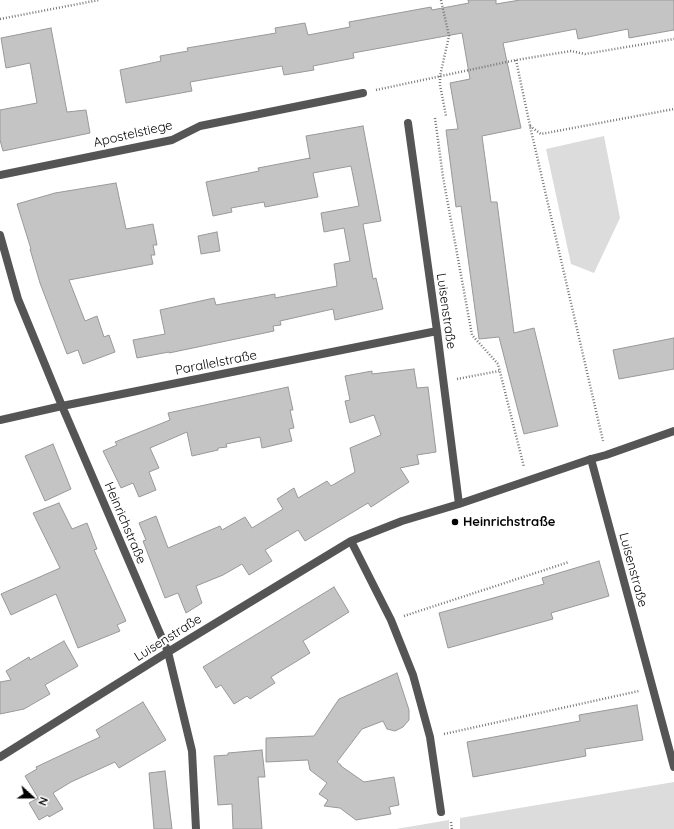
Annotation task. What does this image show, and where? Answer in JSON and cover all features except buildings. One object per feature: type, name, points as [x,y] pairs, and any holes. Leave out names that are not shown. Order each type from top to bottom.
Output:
[{"type":"street","name":"Apostelstiege","points":[[0,175],[172,140],[200,126],[363,93]]},
{"type":"street","name":"Luisenstraße","points":[[408,123],[444,382],[459,504]]},
{"type":"street","name":"Heinrichstraße","points":[[0,235],[18,298],[62,406],[168,652],[192,751],[196,829]]},
{"type":"street","name":"Parallelstraße","points":[[0,420],[62,406],[437,331]]},
{"type":"street","name":"Luisenstraße","points":[[0,757],[168,652],[351,541],[402,521],[459,504],[674,431]]},
{"type":"street","name":"Luisenstraße","points":[[591,459],[674,766]]},
{"type":"street","points":[[351,541],[390,620],[413,675],[430,737],[441,812]]},
{"type":"path","points":[[0,18],[99,0]]},
{"type":"path","points":[[441,0],[449,36],[440,76],[440,85],[446,116]]},
{"type":"path","points":[[363,93],[516,60],[571,51],[585,54],[674,39]]},
{"type":"path","points":[[516,60],[606,455]]},
{"type":"path","points":[[530,126],[541,134],[674,108]]},
{"type":"path","points":[[436,118],[443,177],[472,335],[498,364],[527,481]]},
{"type":"path","points":[[444,382],[499,371]]},
{"type":"path","points":[[390,620],[569,562]]},
{"type":"path","points":[[430,737],[652,688]]},
{"type":"shaded area","points":[[604,136],[620,218],[594,273],[571,264],[546,149]]},
{"type":"shaded area","points":[[674,782],[674,829],[460,829],[460,818]]},
{"type":"shaded area","points":[[449,820],[449,829],[396,829]]},
{"type":"place","name":"Heinrichstraße","points":[[455,522]]}]
